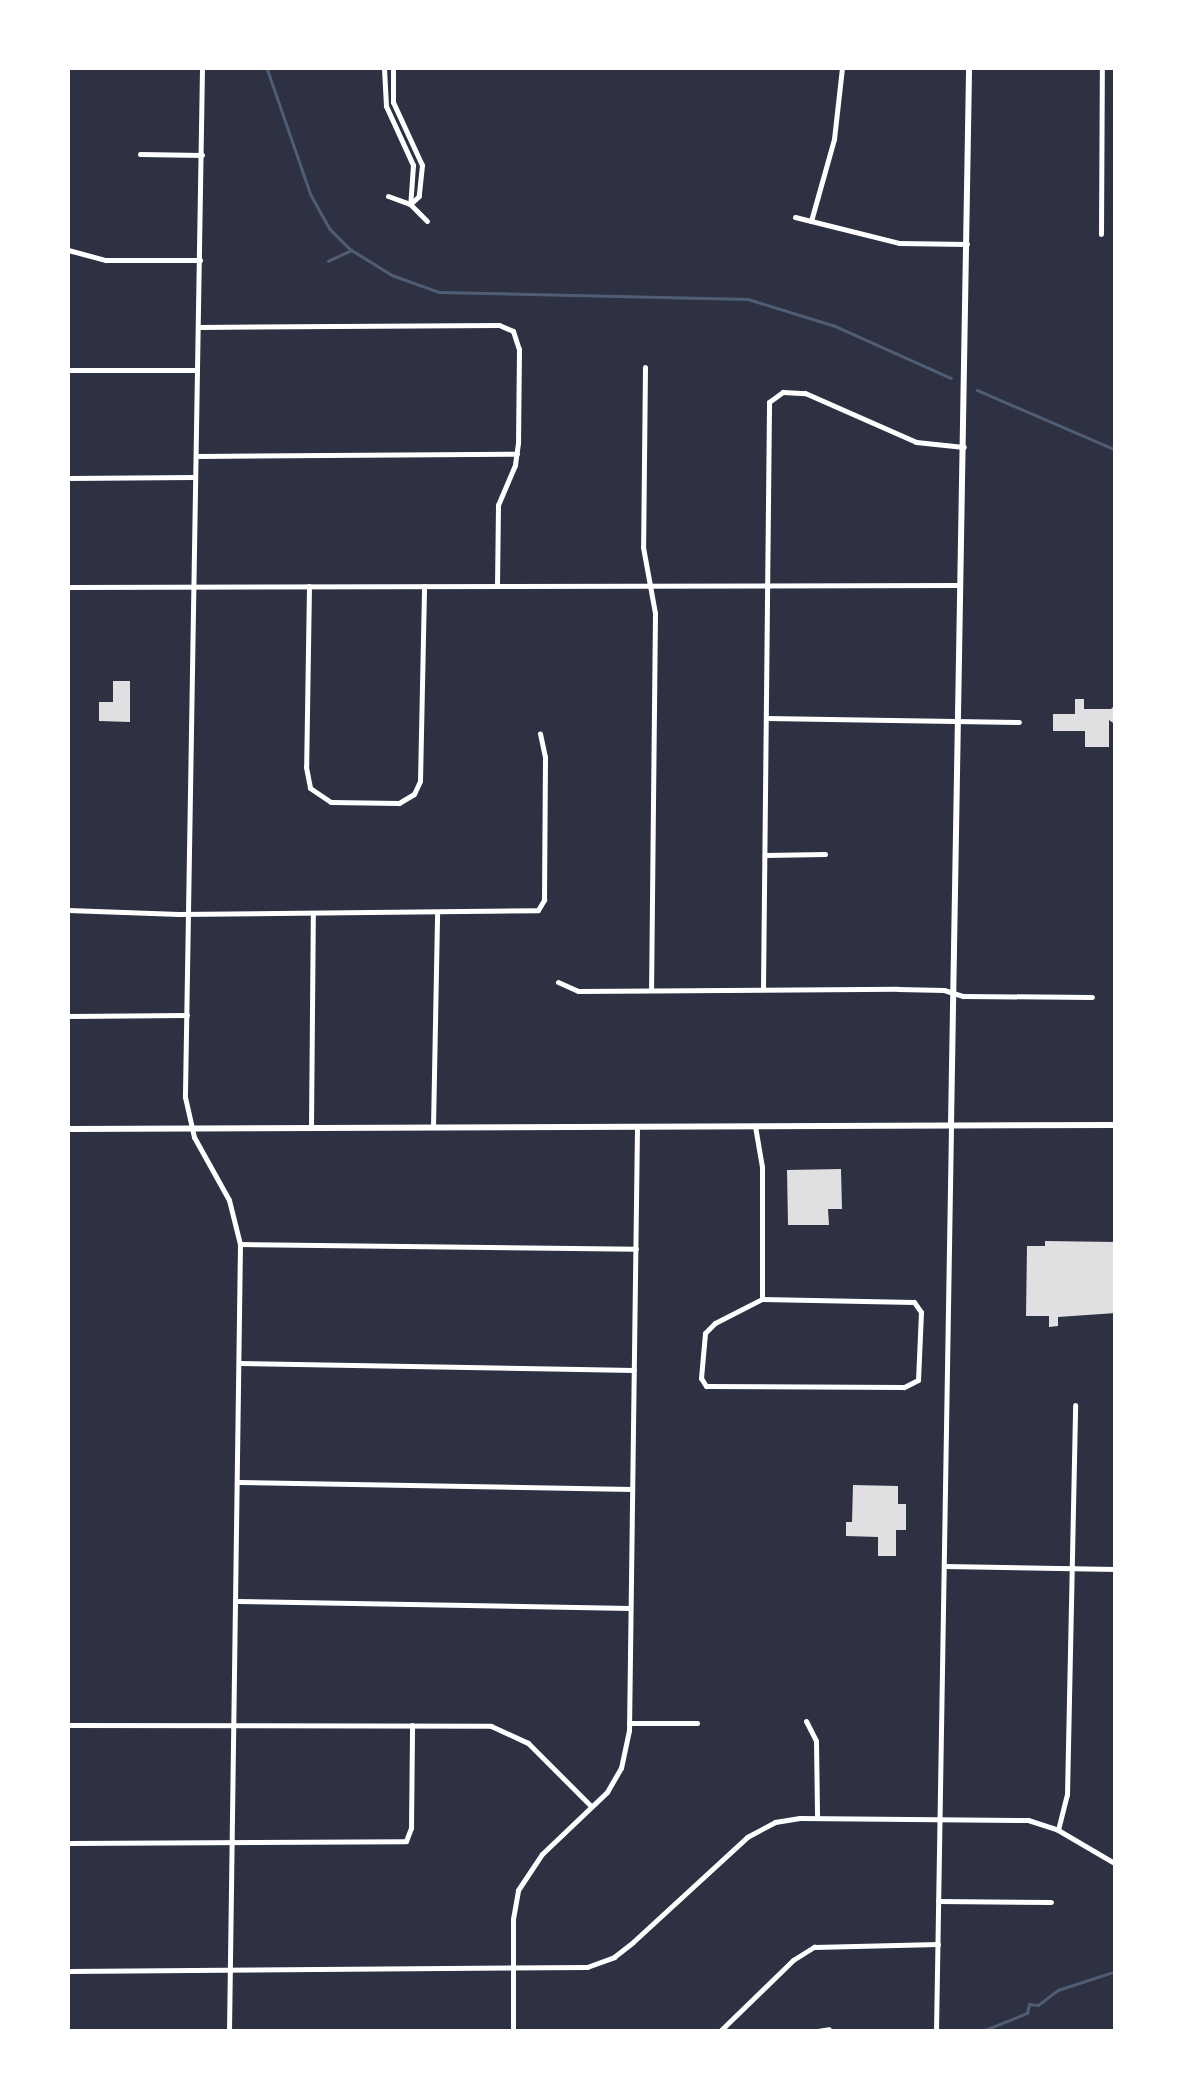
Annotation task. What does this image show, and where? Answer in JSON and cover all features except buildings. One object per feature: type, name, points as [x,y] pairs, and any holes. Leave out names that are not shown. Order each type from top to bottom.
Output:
[{"type":"main road","points":[[951,1126],[961,719],[969,68]]},
{"type":"main road","points":[[68,1129],[1116,1125]]},
{"type":"street","points":[[202,68],[185,1097],[191,1128],[229,1200],[240,1244],[228,2032]]},
{"type":"street","points":[[384,68],[383,92],[408,153],[413,179],[410,204]]},
{"type":"street","points":[[393,68],[393,102],[416,150],[422,178],[419,196],[410,204]]},
{"type":"street","points":[[810,221],[834,139],[842,68]]},
{"type":"street","points":[[1102,68],[1102,234]]},
{"type":"street","points":[[395,125],[403,122]]},
{"type":"street","points":[[408,153],[416,150]]},
{"type":"street","points":[[140,154],[202,155]]},
{"type":"street","points":[[388,196],[410,204],[427,220]]},
{"type":"street","points":[[795,217],[899,243],[967,244]]},
{"type":"street","points":[[68,250],[106,260],[200,260]]},
{"type":"street","points":[[198,328],[499,325],[513,330],[519,349],[517,454],[498,506],[496,586]]},
{"type":"street","points":[[645,367],[643,547],[655,613],[651,990]]},
{"type":"street","points":[[68,370],[198,370]]},
{"type":"street","points":[[764,989],[768,409],[774,396],[791,391],[916,442],[964,446]]},
{"type":"street","points":[[196,456],[517,454]]},
{"type":"street","points":[[68,478],[196,477]]},
{"type":"street","points":[[309,586],[306,767],[313,793],[331,802],[398,803],[414,794],[420,782],[424,586]]},
{"type":"street","points":[[68,587],[962,586]]},
{"type":"street","points":[[766,718],[1019,722]]},
{"type":"street","points":[[68,910],[188,914],[539,908],[544,900],[545,775],[540,734]]},
{"type":"street","points":[[765,855],[824,854]]},
{"type":"street","points":[[433,1127],[437,912]]},
{"type":"street","points":[[311,1127],[314,913]]},
{"type":"street","points":[[558,982],[578,990],[764,989],[1092,998]]},
{"type":"street","points":[[68,1016],[187,1016]]},
{"type":"street","points":[[513,2032],[512,1918],[523,1878],[607,1792],[621,1768],[629,1722],[637,1126]]},
{"type":"street","points":[[755,1126],[762,1167],[762,1299]]},
{"type":"street","points":[[936,2032],[951,1126]]},
{"type":"street","points":[[240,1244],[636,1250]]},
{"type":"street","points":[[762,1299],[914,1302],[921,1312],[918,1380],[904,1387],[706,1386],[701,1378],[705,1333],[715,1322],[762,1299]]},
{"type":"street","points":[[240,1363],[634,1370]]},
{"type":"street","points":[[1058,1830],[1068,1795],[1075,1404]]},
{"type":"street","points":[[238,1482],[632,1489]]},
{"type":"street","points":[[944,1566],[1116,1569]]},
{"type":"street","points":[[236,1601],[630,1608]]},
{"type":"street","points":[[629,1722],[697,1723]]},
{"type":"street","points":[[806,1722],[816,1741],[817,1817]]},
{"type":"street","points":[[68,1725],[470,1724],[510,1733],[544,1757],[592,1806]]},
{"type":"street","points":[[68,1843],[409,1839],[412,1725]]},
{"type":"street","points":[[68,1971],[574,1969],[614,1957],[746,1837],[776,1822],[817,1817],[1016,1818],[1058,1830],[1116,1864]]},
{"type":"street","points":[[938,1901],[1051,1902]]},
{"type":"street","points":[[719,2032],[794,1960],[814,1946],[938,1944]]},
{"type":"street","points":[[812,2032],[830,2028]]},
{"type":"waterway","points":[[267,68],[311,195],[329,228],[350,249],[392,275],[439,292],[748,299],[835,326],[951,378]]},
{"type":"waterway","points":[[328,261],[352,250]]},
{"type":"waterway","points":[[977,390],[1116,450]]},
{"type":"waterway","points":[[980,2032],[1027,2013],[1029,2004],[1038,2005],[1058,1990],[1116,1971]]}]
